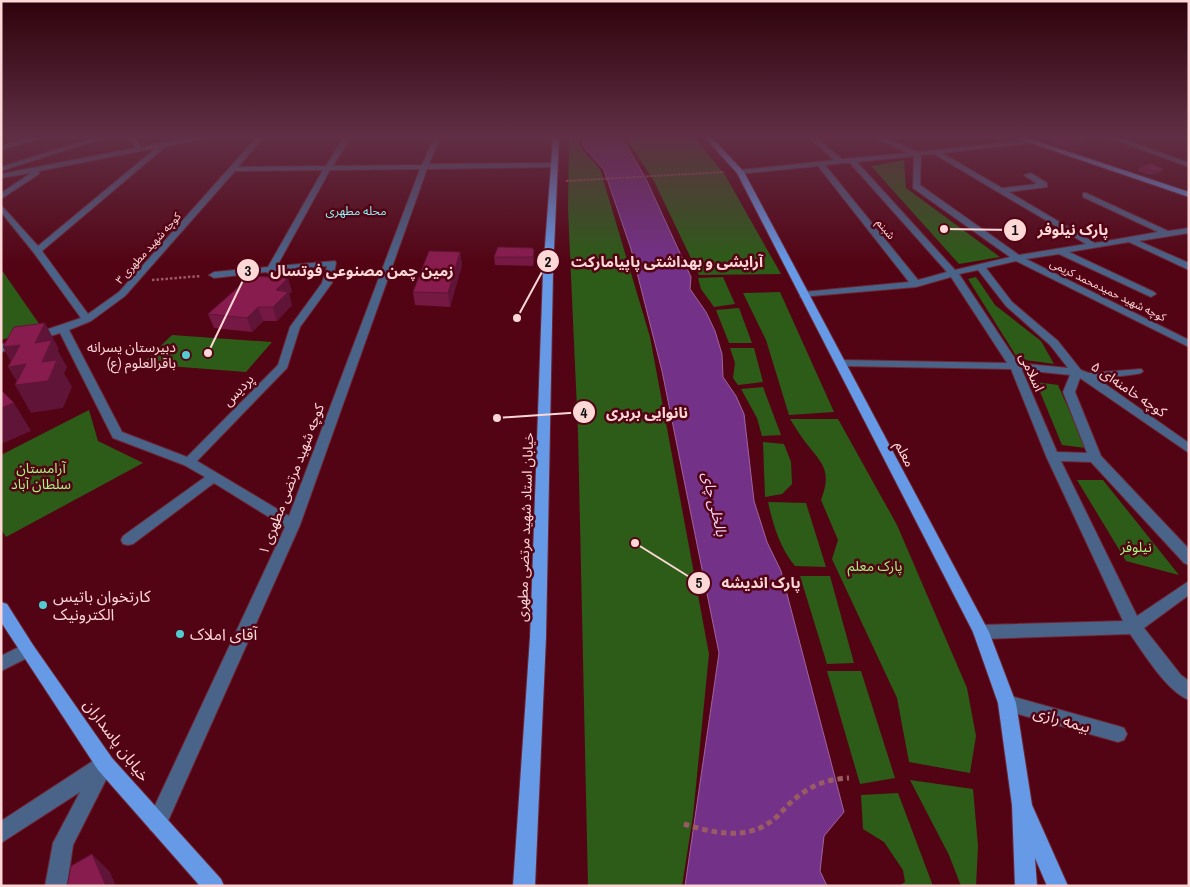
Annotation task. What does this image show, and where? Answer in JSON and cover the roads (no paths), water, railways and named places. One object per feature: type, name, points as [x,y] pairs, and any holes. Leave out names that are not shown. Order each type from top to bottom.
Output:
[{"type":"main road","name":"خیابان استاد شهید مرتضی مطهری","points":[[524,886],[538,637],[553,179]]},
{"type":"main road","name":"معلم","points":[[744,179],[981,632],[1007,703],[1022,806]]},
{"type":"main road","points":[[1142,179],[1189,195]]},
{"type":"main road","name":"خیابان پاسداران","points":[[1,608],[27,650],[105,764],[214,886]]},
{"type":"main road","points":[[1022,806],[1026,886]]},
{"type":"main road","points":[[1022,806],[1058,886]]},
{"type":"street","points":[[1,197],[25,179]]},
{"type":"street","points":[[37,251],[124,179]]},
{"type":"street","name":"کوچه شهید مطهری ۳","points":[[1,349],[63,329],[87,319],[122,294],[225,179]]},
{"type":"street","points":[[270,271],[322,179]]},
{"type":"street","name":"کوچه شهید مرتضی مطهری ۱","points":[[157,823],[293,525],[419,179]]},
{"type":"street","name":"شبنم","points":[[832,179],[916,284]]},
{"type":"street","name":"اسلامی","points":[[863,179],[953,273],[1015,366],[1052,456],[1134,627],[1175,680],[1189,692]]},
{"type":"street","points":[[916,179],[916,186],[1017,258]]},
{"type":"street","points":[[980,179],[1095,246]]},
{"type":"street","points":[[1000,191],[1044,185],[1034,179]]},
{"type":"street","points":[[1086,195],[1168,234]]},
{"type":"street","points":[[1,207],[37,251],[87,319]]},
{"type":"street","name":"کوچه شهید حمیدمحمد کریمی","points":[[803,295],[916,284],[1017,258],[1189,230]]},
{"type":"street","points":[[1131,240],[1189,267]]},
{"type":"street","points":[[1062,252],[1151,294]]},
{"type":"street","name":"کوچه شهید حمیدمحمد کریمی","points":[[1017,258],[1189,344]]},
{"type":"street","name":"پردیس","points":[[190,462],[283,366],[295,327],[327,283],[332,263],[270,271],[214,275]]},
{"type":"street","points":[[981,266],[1009,304],[1054,343],[1082,375]]},
{"type":"street","points":[[63,329],[116,434],[190,462],[293,525]]},
{"type":"street","points":[[841,363],[1015,366],[1082,375],[1137,371]]},
{"type":"street","points":[[1082,375],[1069,392],[1095,458],[1189,559]]},
{"type":"street","name":"کوچه خامنه‌ای ۵","points":[[1082,375],[1189,449]]},
{"type":"street","points":[[1052,456],[1095,458]]},
{"type":"street","points":[[128,540],[214,477]]},
{"type":"street","points":[[981,632],[1134,627],[1189,587]]},
{"type":"street","points":[[1,664],[27,650]]},
{"type":"street","name":"بیمه رازی","points":[[1007,703],[1118,734]]},
{"type":"street","points":[[1,833],[105,764]]},
{"type":"street","points":[[56,886],[63,843],[105,764]]},
{"type":"water","name":"بالخلی چای","points":[[607,179],[646,179],[691,277],[690,289],[706,312],[715,331],[722,354],[723,377],[736,396],[744,414],[754,501],[767,542],[781,571],[844,812],[824,836],[820,871],[827,886],[685,886],[719,653],[662,371],[631,249]]},
{"type":"place","name":"پارک نیلوفر","points":[[944,229]]},
{"type":"place","name":"آرایشی و بهداشتی پاپیامارکت","points":[[517,318]]},
{"type":"place","name":"زمین چمن مصنوعی فوتسال","points":[[208,353]]},
{"type":"place","name":"دبیرستان پسرانه باقرالعلوم (ع)","points":[[186,355]]},
{"type":"place","name":"نانوایی بربری","points":[[497,418]]},
{"type":"place","name":"پارک اندیشه","points":[[635,543]]},
{"type":"place","name":"کارتخوان باتیس الکترونیک","points":[[43,605]]},
{"type":"place","name":"آقای املاک","points":[[180,634]]},
{"type":"district","name":"محله مطهری","points":[[356,211]]},
{"type":"park label","name":"آرامستان سلطان آباد","points":[[41,476]]},
{"type":"park label","name":"نیلوفر","points":[[1136,547]]},
{"type":"park label","name":"پارک معلم","points":[[875,566]]}]
